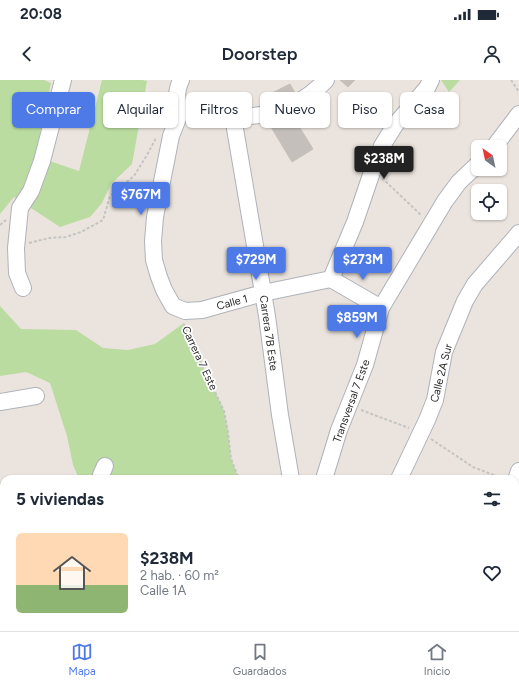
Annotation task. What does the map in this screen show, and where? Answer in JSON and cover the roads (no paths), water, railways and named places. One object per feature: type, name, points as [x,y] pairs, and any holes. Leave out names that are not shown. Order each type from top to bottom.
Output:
[{"type":"street","points":[[23,288],[18,273],[16,248],[20,208],[31,190],[42,161],[63,80]]},
{"type":"street","points":[[181,80],[177,93],[178,103],[186,111]]},
{"type":"street","points":[[252,115],[279,111],[306,97],[326,80]]},
{"type":"street","points":[[381,308],[331,279],[355,222],[372,169],[388,135],[403,115],[427,88],[431,80]]},
{"type":"street","name":"Calle 1","points":[[182,108],[171,136],[155,217],[153,241],[154,260],[159,277],[169,301],[173,306],[185,312],[202,310],[263,293],[331,279]]},
{"type":"street","points":[[499,140],[519,114]]},
{"type":"street","name":"Carrera 7B Este","points":[[235,128],[263,293],[290,475]]},
{"type":"street","name":"Transversal 7 Este","points":[[325,475],[339,430],[365,365],[381,308],[432,221],[452,191],[471,170]]},
{"type":"street","name":"Calle 2A Sur","points":[[401,475],[435,400],[444,352],[465,301],[475,284],[519,233]]},
{"type":"street","points":[[0,402],[36,396]]}]
